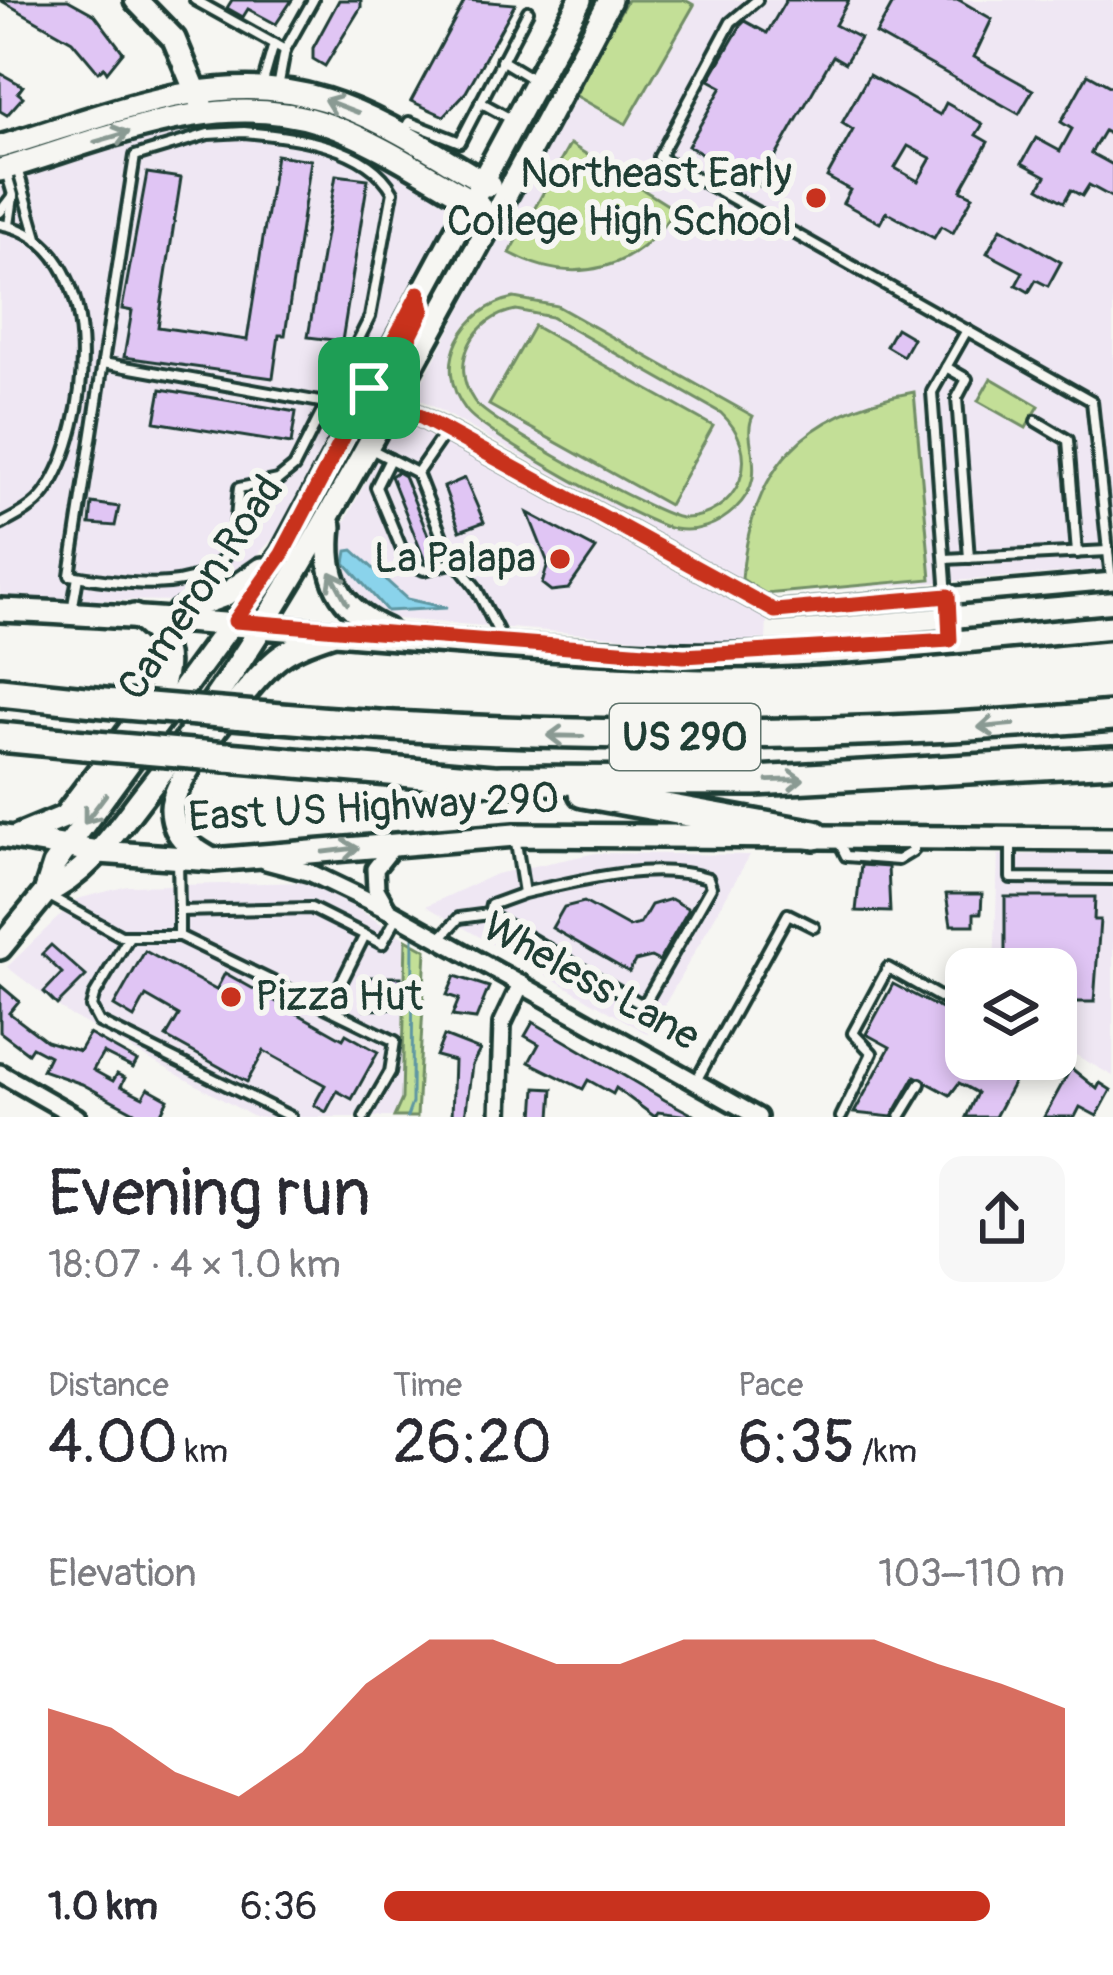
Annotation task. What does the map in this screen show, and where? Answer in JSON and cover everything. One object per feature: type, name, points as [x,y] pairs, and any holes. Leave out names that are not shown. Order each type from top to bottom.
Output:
[{"type":"highway","name":"US 290","points":[[0,687],[114,704],[479,733],[658,737],[876,733],[1113,716]]},
{"type":"highway","name":"US 290","points":[[0,736],[501,780],[776,780],[1113,761]]},
{"type":"highway","points":[[501,780],[826,835]]},
{"type":"main road","points":[[136,0],[174,39],[203,112]]},
{"type":"main road","name":"Cameron Road","points":[[45,893],[68,883],[99,851],[206,714],[266,623],[332,514],[610,0]]},
{"type":"main road","points":[[559,95],[555,74],[584,18],[578,1]]},
{"type":"main road","name":"Cameron Road","points":[[0,948],[45,893],[54,865],[282,554],[366,386],[578,1]]},
{"type":"main road","points":[[4,156],[203,112],[269,89],[348,108],[402,136],[476,191]]},
{"type":"main road","points":[[203,112],[274,111],[327,124],[500,204]]},
{"type":"main road","points":[[392,401],[384,388],[423,310],[419,293]]},
{"type":"main road","points":[[332,514],[328,562],[339,597],[368,621],[397,635]]},
{"type":"main road","points":[[164,616],[223,596],[282,554]]},
{"type":"main road","points":[[0,610],[164,616],[505,644],[742,656],[1113,627]]},
{"type":"main road","points":[[6,836],[64,817],[160,690],[167,666],[163,643],[132,615]]},
{"type":"main road","points":[[213,860],[182,840],[172,816],[175,791],[270,665],[301,644],[343,630]]},
{"type":"main road","name":"East US Highway 290","points":[[6,836],[149,857],[213,860],[514,835],[1113,838]]},
{"type":"main road","points":[[68,883],[149,857]]},
{"type":"street","points":[[392,401],[775,611],[1112,582]]},
{"type":"street","points":[[393,912],[376,889],[375,869],[395,844]]},
{"type":"street","name":"Wheless Lane","points":[[258,859],[311,873],[393,912],[758,1117]]},
{"type":"street","points":[[499,1117],[502,1024],[521,984]]},
{"type":"street","points":[[0,1073],[77,1117]]},
{"type":"lane","points":[[195,0],[285,50]]},
{"type":"lane","points":[[269,89],[313,0]]},
{"type":"lane","points":[[757,0],[731,22],[659,157],[1093,401],[1112,582]]},
{"type":"lane","points":[[402,136],[409,122],[420,123],[460,142],[528,11]]},
{"type":"lane","points":[[269,89],[274,44]]},
{"type":"lane","points":[[501,60],[536,81]]},
{"type":"lane","points":[[480,102],[514,121]]},
{"type":"lane","points":[[203,112],[351,156],[385,178],[393,191],[378,289],[347,363],[295,467],[278,480],[239,488],[230,549],[219,565],[199,577],[167,582],[70,575],[103,363],[135,156],[203,112]]},
{"type":"lane","points":[[4,156],[13,195],[4,225],[38,242]]},
{"type":"lane","points":[[0,525],[44,494],[68,435],[78,387],[79,306],[70,277],[38,242],[4,156]]},
{"type":"lane","points":[[0,212],[13,195]]},
{"type":"lane","points":[[950,640],[932,392],[967,330]]},
{"type":"lane","points":[[103,363],[326,403]]},
{"type":"lane","points":[[347,363],[366,386]]},
{"type":"lane","points":[[946,367],[967,379],[957,398],[970,558]]},
{"type":"lane","points":[[336,384],[366,386]]},
{"type":"lane","points":[[1036,421],[1068,440],[1077,553]]},
{"type":"lane","points":[[418,473],[447,429]]},
{"type":"lane","points":[[368,448],[418,473],[455,562],[476,588],[505,644]]},
{"type":"lane","points":[[391,459],[376,487],[407,562],[424,570],[455,562]]},
{"type":"lane","points":[[945,560],[1108,551]]},
{"type":"lane","points":[[72,613],[78,577]]},
{"type":"lane","points":[[514,835],[524,893]]},
{"type":"lane","points":[[1011,836],[1011,878],[1113,878]]},
{"type":"lane","points":[[178,858],[179,936]]},
{"type":"lane","points":[[440,939],[459,918],[489,914],[639,1003],[646,1001],[712,887],[708,878],[689,872],[601,876],[491,904],[489,914]]},
{"type":"lane","points":[[45,893],[130,936],[179,936],[329,1007],[398,1047],[364,1117]]},
{"type":"lane","points":[[179,910],[311,908],[382,944],[393,912]]},
{"type":"lane","points":[[695,1082],[788,914],[814,927]]},
{"type":"lane","points":[[329,1007],[365,935]]},
{"type":"lane","points":[[130,936],[94,996],[91,1006],[99,1022],[214,1084],[291,1117]]},
{"type":"lane","points":[[841,1117],[872,1053],[853,1033],[888,968],[945,1000]]},
{"type":"lane","points":[[900,1117],[920,1084]]},
{"type":"shaded area","name":"Northeast Early College High School","points":[[624,0],[1113,0],[1113,569],[766,595],[415,396]]},
{"type":"shaded area","points":[[262,119],[345,142],[455,201],[278,533],[236,578],[190,601],[0,599],[0,181],[216,121]]},
{"type":"shaded area","points":[[399,416],[767,619],[766,641],[672,641],[385,618],[358,597],[342,563],[345,522]]},
{"type":"shaded area","points":[[596,853],[750,855],[648,1034],[426,906],[496,874]]},
{"type":"shaded area","points":[[1113,853],[1113,1076],[1077,1056],[1077,948],[995,948],[998,855]]},
{"type":"shaded area","points":[[314,882],[406,939],[402,1099],[394,1117],[254,1117],[70,1015],[7,967],[77,899],[128,886]]},
{"type":"green space","points":[[627,0],[685,0],[694,5],[626,124],[573,94]]},
{"type":"green space","points":[[570,144],[674,209],[642,247],[602,267],[557,269],[510,253]]},
{"type":"green space","points":[[514,298],[557,306],[753,416],[752,483],[734,510],[714,524],[674,529],[565,477],[479,422],[456,393],[452,357],[467,326],[496,304]],"holes":[[[516,310],[551,317],[728,420],[738,436],[744,462],[740,480],[724,502],[691,518],[666,513],[539,446],[474,401],[464,372],[465,357],[477,332],[501,314]]]},
{"type":"green space","points":[[534,326],[713,426],[669,505],[489,405]]},
{"type":"green space","points":[[991,378],[1039,406],[1026,428],[978,401]]},
{"type":"green space","points":[[914,392],[931,579],[765,594],[742,579],[757,505],[771,475],[790,451],[842,414]]},
{"type":"green space","points":[[406,939],[426,950],[417,1117],[394,1117],[402,1099]]},
{"type":"water","points":[[353,550],[407,599],[447,608],[387,611],[345,563],[347,551]]},
{"type":"building","points":[[0,0],[68,0],[95,15],[123,52],[107,72],[104,67],[98,72],[72,41]]},
{"type":"building","points":[[232,0],[292,0],[276,24],[248,9],[243,17],[227,8]]},
{"type":"building","points":[[339,0],[361,0],[361,7],[325,66],[313,59],[313,48]]},
{"type":"building","points":[[465,0],[515,4],[466,92],[444,116],[411,101]]},
{"type":"building","points":[[786,0],[849,0],[835,25],[860,38],[845,63],[833,56],[759,186],[688,146],[722,87],[709,80],[741,25],[745,21],[767,33]]},
{"type":"building","points":[[895,0],[959,0],[992,19],[974,57],[1033,90],[1019,114],[876,34]]},
{"type":"building","points":[[0,73],[23,86],[18,93],[23,97],[7,115],[0,111]]},
{"type":"building","points":[[1088,74],[1113,88],[1113,136],[1104,131],[1091,153],[1113,165],[1113,198],[1089,185],[1082,196],[1071,190],[1064,202],[1039,188],[1046,176],[1022,163],[1036,138],[1060,151],[1072,129],[1061,122]]},
{"type":"building","points":[[869,75],[940,115],[946,103],[983,124],[976,135],[988,142],[961,190],[973,196],[953,233],[941,226],[934,238],[886,212],[880,223],[843,203],[850,190],[827,177],[853,130],[842,123]],"holes":[[[908,146],[931,158],[918,181],[895,168]]]},
{"type":"building","points":[[276,155],[311,160],[285,335],[279,335],[273,378],[124,357],[132,311],[122,309],[147,173],[181,178],[158,327],[247,340]]},
{"type":"building","points":[[336,175],[368,179],[342,341],[308,337]]},
{"type":"building","points":[[1001,228],[1061,262],[1048,286],[1036,280],[1029,292],[1016,285],[1023,272],[987,253]]},
{"type":"building","points":[[896,328],[913,338],[903,356],[886,346]]},
{"type":"building","points":[[161,389],[296,412],[291,444],[155,422]]},
{"type":"building","points":[[397,472],[404,476],[437,557],[425,561],[391,476]]},
{"type":"building","points":[[465,478],[484,522],[460,531],[444,487]]},
{"type":"building","points":[[92,503],[119,507],[115,526],[90,524]]},
{"type":"building","points":[[528,513],[596,549],[568,589],[551,591],[542,584],[548,563]]},
{"type":"building","points":[[861,865],[888,867],[890,912],[856,911]]},
{"type":"building","points":[[946,894],[982,894],[981,913],[974,913],[974,925],[951,925]]},
{"type":"building","points":[[1005,897],[1095,897],[1094,920],[1100,920],[1094,1002],[1077,1002],[1077,948],[1005,948]]},
{"type":"building","points":[[671,899],[689,909],[659,961],[651,957],[635,961],[629,972],[552,928],[564,907],[584,902],[629,927],[640,924],[651,905]]},
{"type":"building","points":[[51,945],[86,976],[57,1005],[44,992],[62,973],[42,954]]},
{"type":"building","points":[[145,951],[216,990],[225,973],[343,1039],[346,1034],[378,1052],[352,1099],[337,1091],[326,1112],[314,1105],[325,1085],[264,1051],[247,1082],[166,1037],[179,1015],[146,996],[134,1018],[114,1006]]},
{"type":"building","points":[[455,976],[489,987],[476,1019],[452,1016],[459,999],[447,995]]},
{"type":"building","points":[[365,977],[401,977],[401,1009],[365,1010]]},
{"type":"building","points":[[893,984],[945,1011],[945,1080],[1015,1080],[995,1117],[966,1117],[977,1093],[959,1083],[950,1095],[915,1076],[892,1117],[854,1113],[890,1047],[866,1034]]},
{"type":"building","points":[[0,985],[19,1001],[9,1013],[46,1041],[79,1051],[89,1034],[137,1061],[133,1068],[103,1053],[93,1070],[113,1081],[117,1074],[125,1078],[121,1086],[143,1097],[148,1088],[168,1099],[159,1117],[132,1117],[134,1112],[82,1084],[42,1070],[49,1056],[32,1047],[28,1053],[0,1032]]},
{"type":"building","points":[[533,1022],[697,1117],[658,1112],[655,1117],[616,1088],[613,1094],[588,1080],[583,1089],[529,1062],[539,1044],[525,1036]]},
{"type":"building","points":[[444,1036],[480,1050],[472,1065],[465,1117],[452,1117],[454,1061],[436,1056]]},
{"type":"building","points":[[1077,1073],[1097,1089],[1100,1083],[1111,1090],[1097,1116],[1080,1107],[1075,1117],[1044,1117],[1064,1080],[1077,1080]]},
{"type":"building","points":[[536,1088],[553,1089],[551,1117],[534,1117]]},
{"type":"waterway","points":[[407,1117],[412,1103],[413,933]]},
{"type":"place","name":"Northeast Early College High School","points":[[816,198]]},
{"type":"place","name":"La Palapa","points":[[560,559]]},
{"type":"place","name":"Pizza Hut","points":[[231,997]]},
{"type":"route","points":[[419,293],[423,310],[384,388],[392,401],[775,611],[948,596],[950,640],[795,653],[684,656],[235,621],[282,554],[369,388],[419,293]]}]
